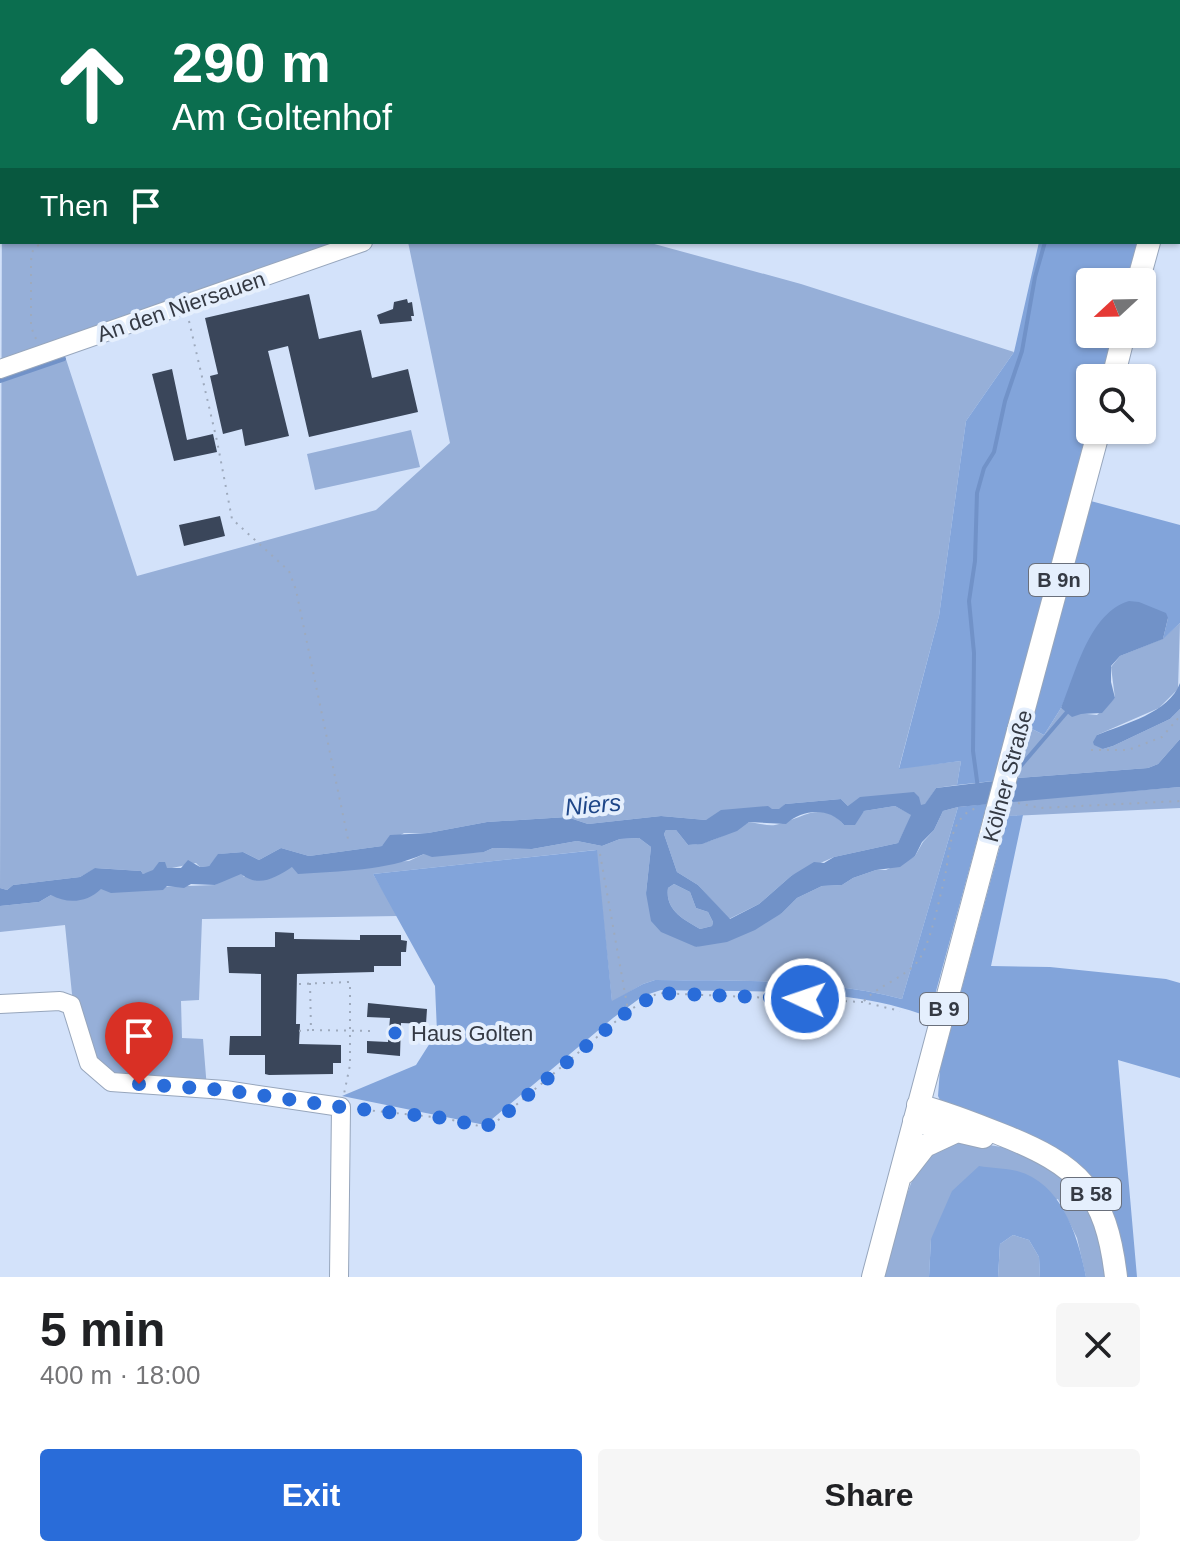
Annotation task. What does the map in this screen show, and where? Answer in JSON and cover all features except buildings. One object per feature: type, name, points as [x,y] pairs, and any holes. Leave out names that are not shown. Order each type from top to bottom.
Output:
[{"type":"main road","points":[[1142,268],[1148,244]]},
{"type":"main road","name":"Kölner Straße","points":[[916,1113],[1095,444]]},
{"type":"main road","name":"B 58","points":[[916,1113],[945,1112],[1056,1159],[1085,1184],[1104,1218],[1116,1277]]},
{"type":"main road","name":"B 58","points":[[916,1113],[955,1132],[1022,1143]]},
{"type":"main road","name":"B 9","points":[[873,1277],[916,1113]]},
{"type":"main road","points":[[899,1180],[925,1146],[955,1132]]},
{"type":"street","name":"An den Niersauen","points":[[0,369],[357,244]]},
{"type":"street","points":[[0,1004],[60,1001],[71,1005],[89,1063],[111,1082],[225,1090],[341,1107],[339,1277]]},
{"type":"path","points":[[40,244],[33,250],[31,260],[31,327],[36,339],[43,343]]},
{"type":"path","points":[[185,304],[232,519],[289,571],[296,590],[348,839]]},
{"type":"path","points":[[1091,750],[1128,750],[1162,737],[1180,716]]},
{"type":"path","points":[[600,854],[628,1011]]},
{"type":"path","points":[[299,984],[350,982],[350,1065],[341,1107],[443,1118],[484,1127],[497,1121],[628,1011],[658,993],[863,1002],[900,1011]]},
{"type":"path","points":[[310,983],[311,1030]]},
{"type":"path","points":[[299,1031],[374,1031]]},
{"type":"shaded area","points":[[2,244],[339,244],[63,350],[137,576],[376,510],[450,443],[408,244],[654,244],[801,284],[1014,352],[966,421],[939,616],[899,768],[961,761],[957,785],[936,788],[925,805],[848,806],[841,799],[785,804],[780,809],[706,820],[661,816],[588,824],[567,817],[487,822],[428,833],[404,833],[382,846],[309,856],[281,848],[259,860],[243,852],[219,854],[209,866],[200,867],[196,863],[143,874],[141,871],[96,868],[80,877],[13,885],[7,890],[0,888]]},
{"type":"shaded area","points":[[1039,244],[1141,244],[1135,268],[1076,268],[1076,348],[1114,348],[1110,364],[1076,364],[1076,444],[1087,444],[1070,518],[993,781],[957,785],[961,761],[899,769],[939,616],[966,421],[1014,352]]},
{"type":"shaded area","points":[[411,430],[420,467],[315,490],[307,454]]},
{"type":"shaded area","points":[[1087,500],[1180,525],[1180,623],[1163,639],[1168,618],[1092,636],[1061,708],[1044,735],[1032,729],[1030,717]]},
{"type":"shaded area","points":[[1129,601],[1166,613],[1168,618],[1163,639],[1120,656],[1111,666],[1115,698],[1102,713],[1072,717],[1061,708],[1086,646],[1104,618]]},
{"type":"shaded area","points":[[1180,623],[1178,689],[1159,708],[1097,735],[1103,749],[1113,746],[1170,719],[1180,709],[1180,739],[1158,764],[1148,768],[1018,778],[1032,729],[1044,735],[1061,708],[1067,712],[1097,715],[1115,698],[1111,667],[1120,656],[1162,639]]},
{"type":"shaded area","points":[[1180,683],[1180,709],[1170,719],[1113,746],[1103,749],[1094,745],[1097,735],[1156,710]]},
{"type":"shaded area","points":[[1180,739],[1180,787],[958,807],[943,811],[915,856],[900,867],[876,870],[842,885],[822,886],[797,898],[782,913],[755,930],[727,942],[696,947],[661,932],[651,921],[646,893],[651,847],[639,838],[620,839],[602,846],[577,841],[532,849],[493,848],[484,852],[432,857],[424,854],[394,864],[346,871],[298,874],[292,867],[261,881],[241,874],[215,885],[191,884],[184,888],[167,886],[163,890],[111,893],[101,889],[77,901],[51,895],[39,902],[0,906],[0,888],[7,890],[13,885],[80,877],[95,868],[141,871],[143,874],[153,870],[159,862],[165,862],[167,868],[181,868],[188,860],[200,867],[209,866],[218,854],[243,852],[259,860],[281,848],[309,856],[382,846],[390,835],[428,833],[487,822],[567,817],[588,824],[661,816],[706,820],[721,810],[768,806],[779,809],[785,804],[841,799],[848,806],[860,797],[914,792],[921,805],[936,788],[1148,768],[1158,764]],"holes":[[[895,806],[911,815],[898,843],[834,857],[824,863],[814,862],[791,876],[759,904],[730,919],[698,885],[677,872],[664,834],[666,830],[676,830],[688,845],[702,844],[737,831],[749,822],[786,824],[800,815],[816,812],[831,815],[844,825],[855,825],[864,811]],[[674,884],[690,892],[696,908],[708,912],[712,926],[700,929],[676,913],[668,896],[668,888]]]},
{"type":"shaded area","points":[[1180,787],[1180,808],[1008,816],[1012,801]]},
{"type":"shaded area","points":[[987,804],[929,1017],[898,1007],[832,995],[661,990],[643,996],[613,1018],[485,1125],[342,1096],[416,1065],[437,1032],[435,986],[373,874],[597,850],[612,1001],[655,980],[810,984],[902,999],[958,807]]},
{"type":"shaded area","points":[[895,806],[912,815],[898,843],[834,857],[791,876],[759,904],[729,919],[698,885],[677,872],[664,834],[666,830],[676,830],[688,845],[697,844],[720,837],[749,822],[775,825],[819,812],[836,817],[844,825],[864,811]]},
{"type":"shaded area","points":[[958,807],[902,999],[810,984],[655,980],[612,1002],[596,850],[373,874],[398,916],[202,919],[199,1000],[181,1001],[182,1038],[203,1039],[207,1089],[111,1082],[89,1064],[72,994],[65,925],[0,932],[0,906],[39,902],[51,895],[101,889],[215,885],[235,874],[244,877],[292,867],[409,861],[424,854],[484,852],[493,848],[532,849],[577,841],[602,846],[620,839],[639,838],[651,847],[646,893],[696,947],[782,913],[797,898],[822,886],[842,885],[853,878],[886,870],[915,856],[943,811]]},
{"type":"shaded area","points":[[1023,815],[991,966],[1050,967],[1180,983],[1180,1078],[1118,1060],[1137,1277],[1123,1277],[1102,1196],[941,1102],[938,1096],[940,1069],[1008,816]]},
{"type":"shaded area","points":[[674,884],[690,892],[696,908],[708,912],[712,926],[700,929],[676,913],[668,896],[668,888]]},
{"type":"shaded area","points":[[958,1140],[1014,1149],[1070,1181],[1092,1210],[1108,1277],[1086,1277],[1077,1238],[1058,1199],[931,1239],[929,1277],[883,1277],[914,1175],[929,1153]]},
{"type":"shaded area","points":[[979,1166],[1017,1171],[1033,1177],[1046,1187],[1073,1229],[1086,1277],[1040,1277],[1039,1257],[1029,1240],[1013,1235],[1000,1244],[998,1277],[929,1277],[931,1239],[952,1191]]},
{"type":"shaded area","points":[[1013,1235],[1029,1240],[1039,1257],[1040,1277],[998,1277],[1000,1244]]},
{"type":"waterway","points":[[978,788],[973,751],[974,653],[969,601],[975,561],[977,493],[984,468],[994,452],[1005,401],[1022,351],[1035,277],[1044,244]]},
{"type":"waterway","points":[[0,381],[64,359]]},
{"type":"waterway","points":[[1019,768],[1067,712]]},
{"type":"place","name":"Haus Golten","points":[[395,1033]]},
{"type":"route","points":[[139,1084],[225,1090],[443,1118],[484,1127],[497,1121],[628,1011],[658,993],[805,999]]},
{"type":"water label","name":"Niers","points":[[593,805]]}]
